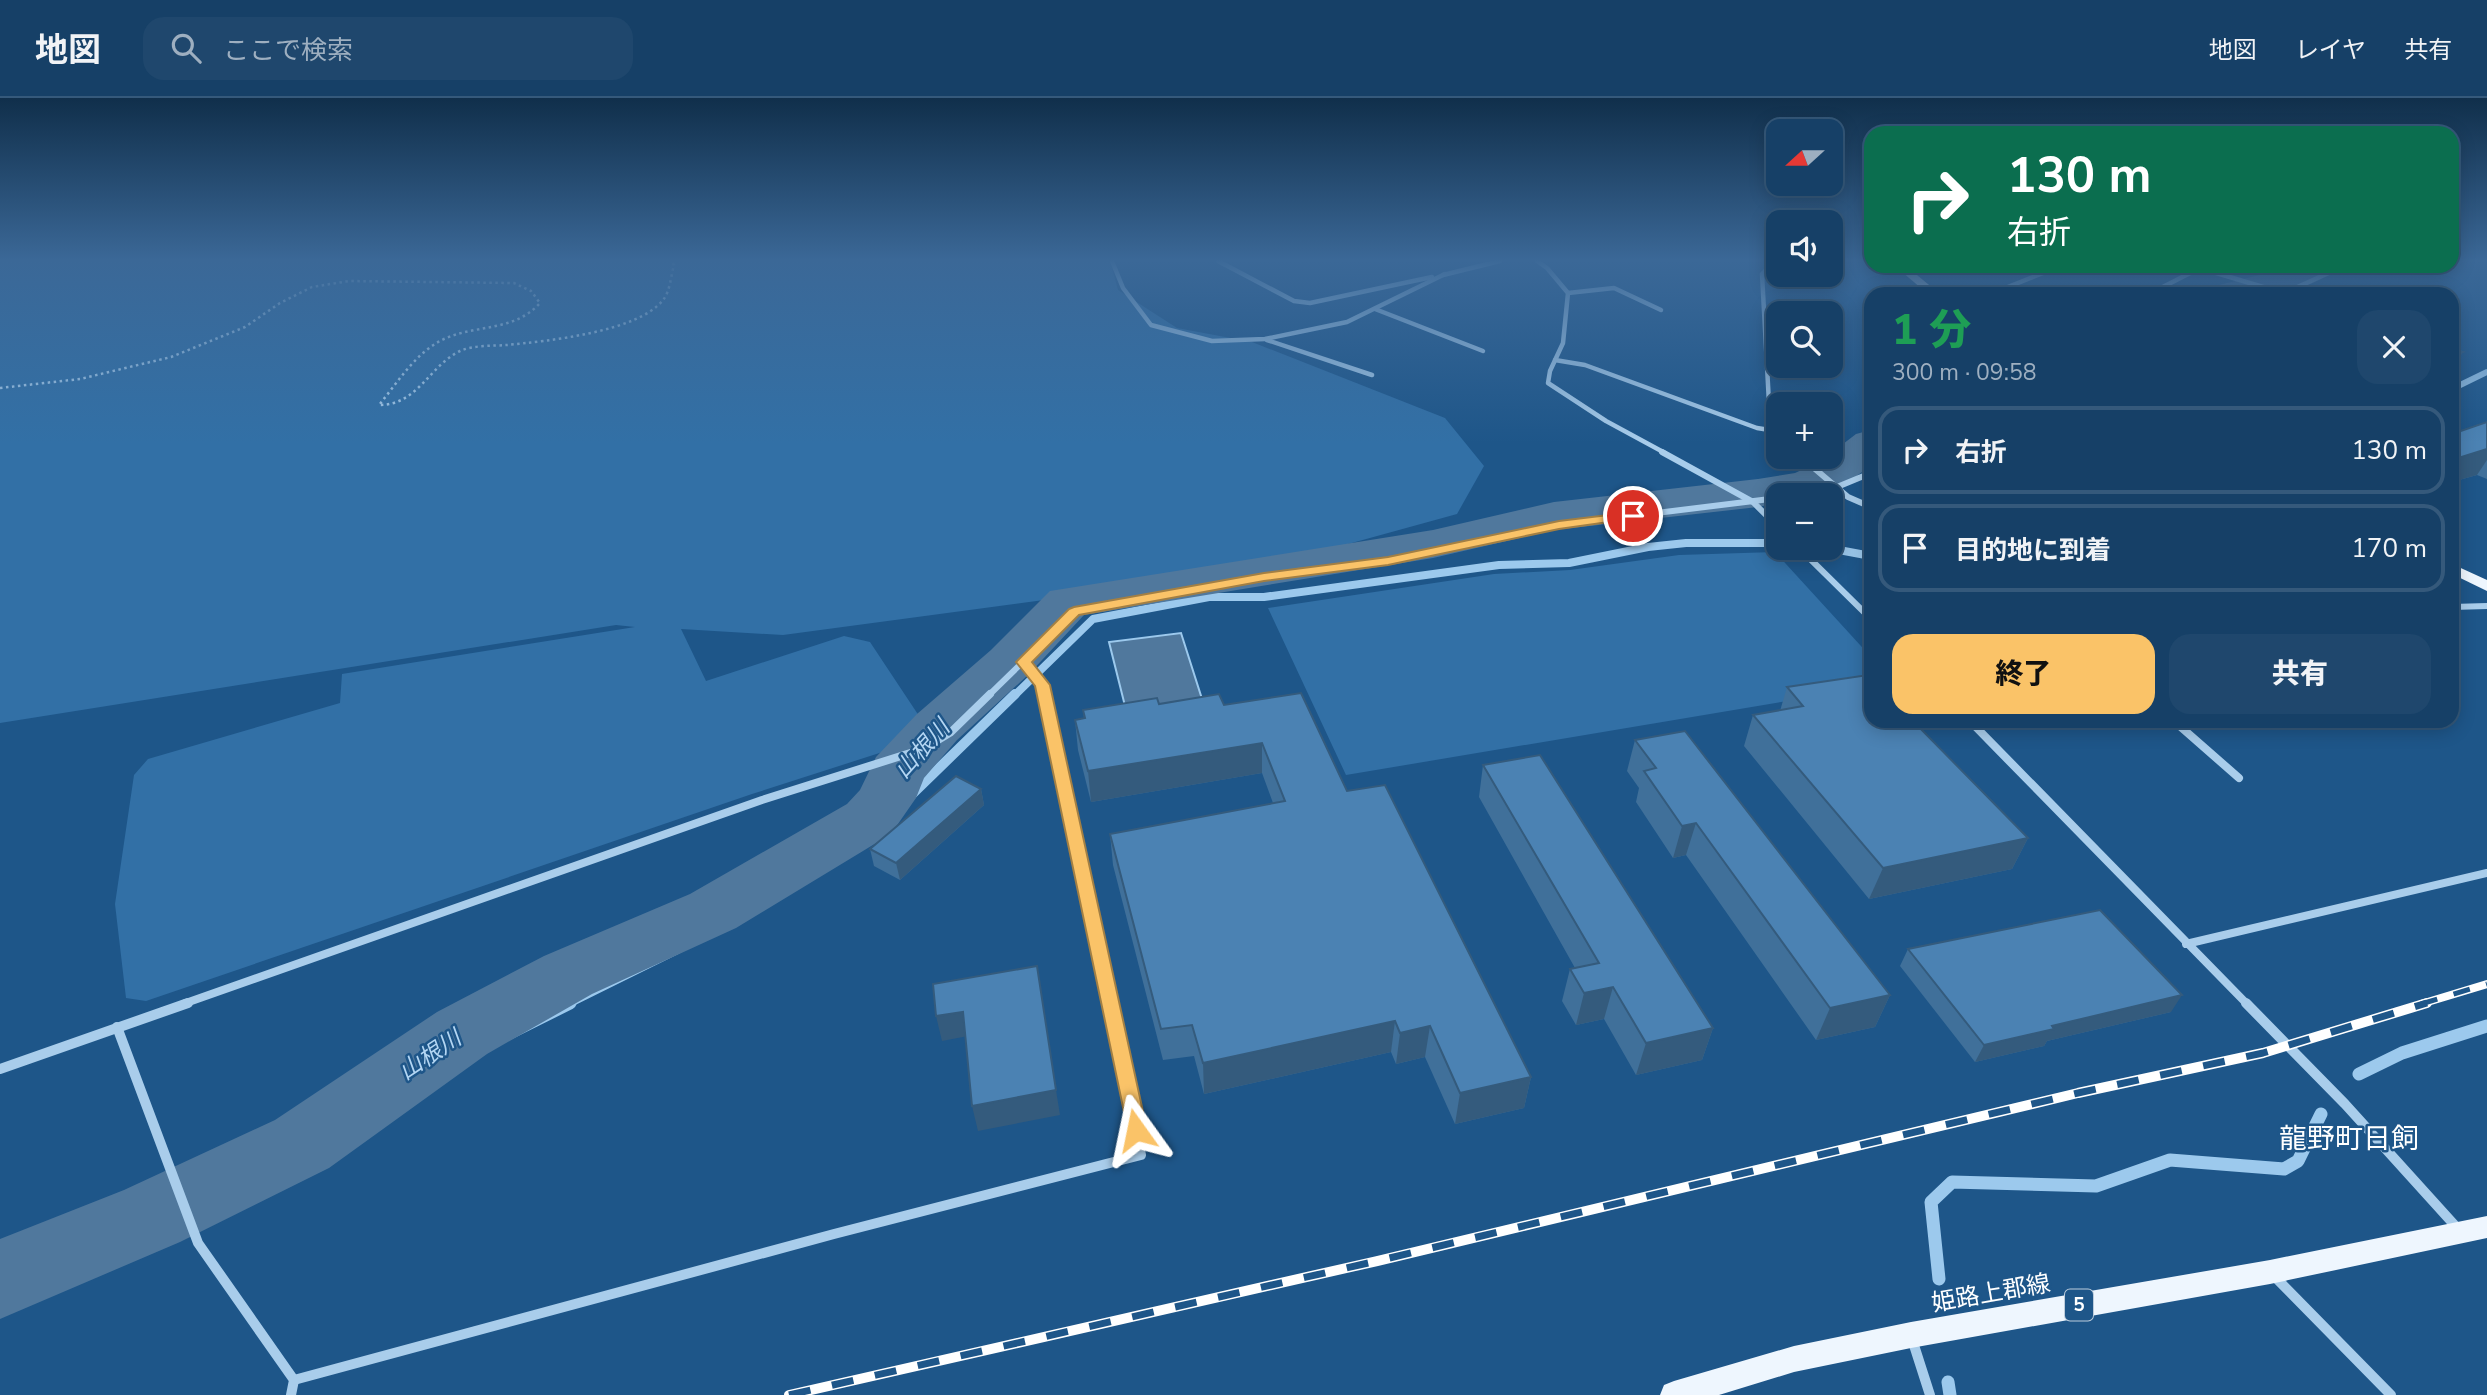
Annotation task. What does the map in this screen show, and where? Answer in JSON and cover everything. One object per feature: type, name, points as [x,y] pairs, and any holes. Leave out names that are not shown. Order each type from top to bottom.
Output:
[{"type":"main road","points":[[2459,572],[2487,586]]},
{"type":"main road","name":"姫路上郡線","points":[[1674,1395],[1794,1359],[1910,1335],[2270,1272],[2487,1227]]},
{"type":"street","points":[[1148,322],[1151,325],[1212,341],[1265,339],[1348,322]]},
{"type":"street","points":[[1407,322],[1483,351]]},
{"type":"street","points":[[1565,322],[1563,343],[1548,383],[1562,395],[1753,502],[1766,515]]},
{"type":"street","points":[[1765,322],[1768,392]]},
{"type":"street","points":[[1265,339],[1372,375]]},
{"type":"street","points":[[1555,360],[1585,365],[1766,430]]},
{"type":"street","points":[[1813,469],[1831,483]]},
{"type":"street","points":[[1843,485],[1864,476]]},
{"type":"street","points":[[1843,492],[1864,504]]},
{"type":"street","points":[[0,1069],[762,800],[923,749],[951,733],[1074,612],[1264,577],[1388,561],[1559,525],[1766,500]]},
{"type":"street","points":[[1812,560],[1864,612]]},
{"type":"street","points":[[2459,607],[2487,606]]},
{"type":"street","points":[[294,1380],[834,1234],[1141,1155],[1042,685],[1024,662]]},
{"type":"street","points":[[1977,728],[2345,1104],[2462,1233]]},
{"type":"street","points":[[2182,728],[2239,778]]},
{"type":"street","points":[[2186,944],[2487,873]]},
{"type":"street","points":[[117,1027],[198,1242],[294,1380],[290,1395]]},
{"type":"street","points":[[2270,1272],[2390,1395]]},
{"type":"street","points":[[1910,1335],[1930,1395]]},
{"type":"path","points":[[0,388],[80,379],[172,357],[253,322]]},
{"type":"path","points":[[516,322],[458,334],[431,347],[379,405],[393,405],[407,398],[444,360],[463,349],[561,341],[629,322]]},
{"type":"shaded area","points":[[0,322],[1167,322],[1177,328],[1252,342],[1445,418],[1484,466],[1457,514],[1268,566],[1201,579],[783,635],[681,629],[706,681],[844,636],[870,642],[927,728],[905,734],[895,748],[752,794],[146,1001],[126,998],[115,904],[134,775],[148,759],[340,703],[342,674],[635,627],[616,625],[0,723]]},
{"type":"shaded area","points":[[1766,552],[1766,560],[1782,560],[1864,649],[1864,688],[1346,775],[1268,608],[1494,574],[1570,570],[1679,555]]},
{"type":"shaded area","points":[[1181,633],[1202,699],[1126,710],[1109,642]]},
{"type":"building","points":[[2487,422],[2487,449],[2459,458],[2459,432]]},
{"type":"building","points":[[1864,676],[1864,728],[1920,728],[2028,838],[1883,868],[1753,715],[1803,706],[1787,687]]},
{"type":"building","points":[[1301,693],[1347,791],[1385,785],[1531,1077],[1460,1093],[1430,1026],[1400,1033],[1395,1021],[1203,1063],[1192,1025],[1161,1029],[1110,834],[1285,801],[1262,743],[1088,771],[1075,720],[1085,718],[1083,710],[1157,698],[1159,704],[1219,694],[1224,705]]},
{"type":"building","points":[[1685,731],[1890,995],[1830,1008],[1696,823],[1682,826],[1644,771],[1656,768],[1635,740]]},
{"type":"building","points":[[1540,755],[1713,1028],[1646,1043],[1613,987],[1584,993],[1570,969],[1599,963],[1483,765]]},
{"type":"building","points":[[956,776],[981,789],[896,863],[870,849]]},
{"type":"building","points":[[2100,910],[2182,995],[1984,1045],[1908,949]]},
{"type":"building","points":[[1037,966],[1056,1090],[972,1106],[963,1012],[936,1016],[933,984]]},
{"type":"waterway","points":[[2459,386],[2487,372]]},
{"type":"waterway","name":"山根川","points":[[0,1279],[152,1216],[302,1144],[462,1033],[568,975],[713,911],[869,819],[886,798],[897,771],[937,727],[1010,662],[1068,602],[1433,544],[1554,516],[1758,493],[1807,484],[1836,471],[1864,449]]},
{"type":"waterway","points":[[1014,696],[1093,619],[1209,597],[1264,597],[1499,565],[1569,563],[1648,547],[1686,543],[1766,543]]},
{"type":"waterway","points":[[1843,551],[1864,555]]},
{"type":"waterway","points":[[566,1004],[677,949],[863,842],[1015,694]]},
{"type":"waterway","points":[[397,1078],[439,1068],[570,1003]]},
{"type":"waterway","points":[[2359,1074],[2402,1053],[2487,1026]]},
{"type":"waterway","points":[[1939,1279],[1931,1202],[1952,1182],[2096,1186],[2170,1160],[2284,1169],[2298,1161],[2321,1114]]},
{"type":"waterway","points":[[1948,1382],[1950,1395]]},
{"type":"railway","points":[[2421,1004],[2487,984]]},
{"type":"railway","points":[[789,1395],[1377,1261],[2078,1093],[2263,1053],[2427,1003]]},
{"type":"district","name":"龍野町日飼","points":[[2349,1139]]},
{"type":"route","points":[[1136,1130],[1042,685],[1024,662],[1074,612],[1159,594],[1388,561],[1559,525],[1633,516]]}]
